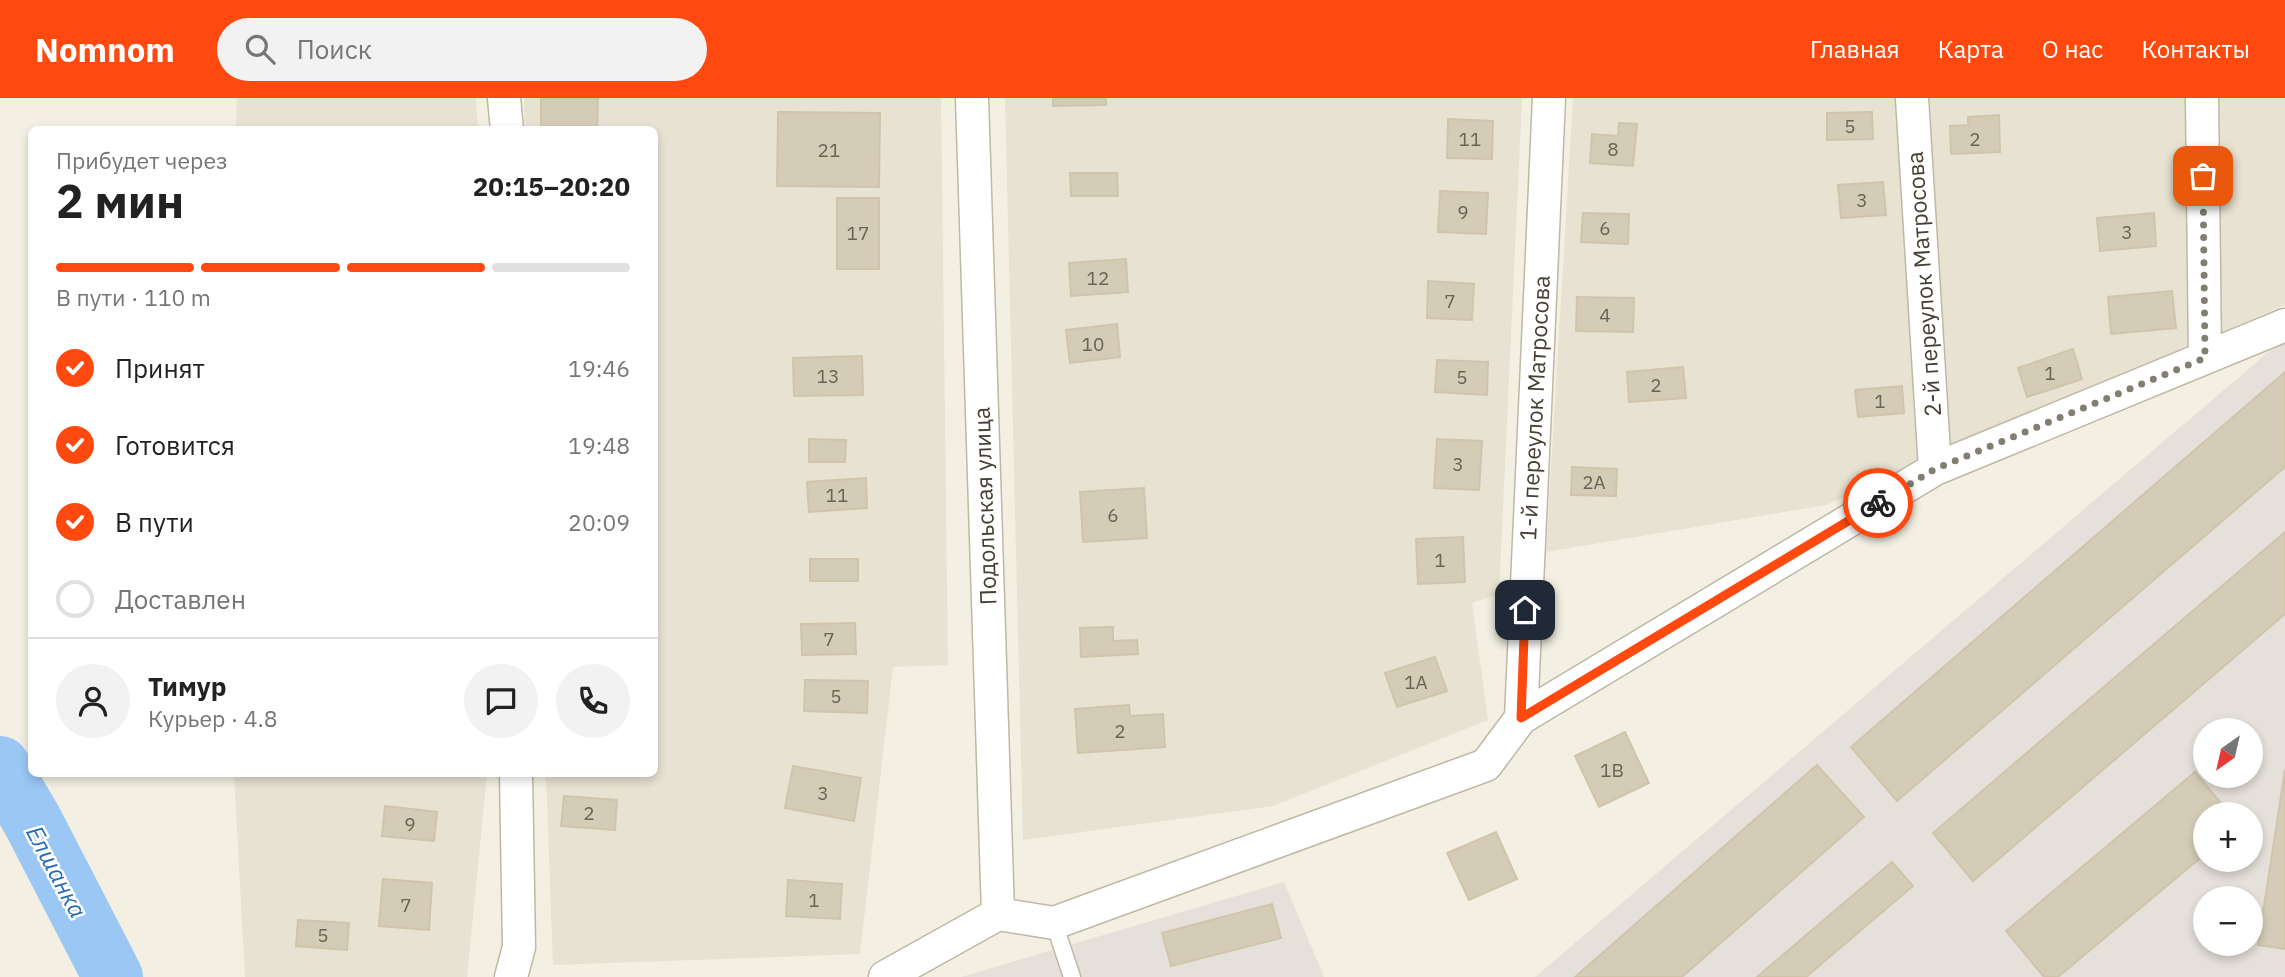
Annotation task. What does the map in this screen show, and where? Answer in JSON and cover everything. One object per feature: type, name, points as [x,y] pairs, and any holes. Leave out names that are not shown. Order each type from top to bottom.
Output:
[{"type":"street","points":[[504,98],[507,126]]},
{"type":"street","name":"Подольская улица","points":[[971,98],[998,914]]},
{"type":"street","name":"1-й переулок Матросова","points":[[1521,718],[1549,98]]},
{"type":"street","name":"2-й переулок Матросова","points":[[1912,98],[1935,469]]},
{"type":"street","points":[[2202,98],[2205,358]]},
{"type":"street","points":[[886,977],[998,914],[1054,923],[1486,765],[1521,718],[1935,469],[2285,325]]},
{"type":"street","points":[[511,977],[519,947],[516,777]]},
{"type":"lane","points":[[1054,923],[1072,977]]},
{"type":"shaded area","points":[[237,98],[476,98],[478,126],[236,126]]},
{"type":"shaded area","points":[[524,98],[941,98],[948,665],[893,667],[860,954],[553,965],[546,777],[658,777],[658,126],[525,126]]},
{"type":"shaded area","points":[[1005,98],[1522,98],[1499,594],[1472,603],[1488,720],[1273,806],[1023,840]]},
{"type":"shaded area","points":[[1573,98],[2285,98],[2285,305],[2030,412],[1826,505],[1546,552]]},
{"type":"shaded area","points":[[2285,343],[2285,977],[1535,977],[2272,349]]},
{"type":"shaded area","points":[[234,777],[487,777],[467,977],[245,977]]},
{"type":"shaded area","points":[[1284,882],[1324,977],[961,977]]},
{"type":"building","points":[[541,98],[598,98],[597,126],[541,126]]},
{"type":"building","points":[[1053,98],[1106,98],[1106,105],[1053,106]]},
{"type":"building","points":[[778,112],[880,113],[879,187],[777,186]]},
{"type":"building","points":[[1872,112],[1873,139],[1827,140],[1827,113]]},
{"type":"building","points":[[1999,115],[2000,152],[1951,154],[1950,126],[1968,125],[1968,117]]},
{"type":"building","points":[[1448,119],[1493,121],[1492,159],[1447,158]]},
{"type":"building","points":[[1619,123],[1637,124],[1633,166],[1590,163],[1592,134],[1618,136]]},
{"type":"building","points":[[1070,173],[1117,173],[1118,196],[1071,196]]},
{"type":"building","points":[[1883,182],[1886,215],[1841,218],[1838,185]]},
{"type":"building","points":[[1440,191],[1488,193],[1486,234],[1438,232]]},
{"type":"building","points":[[837,198],[879,198],[879,269],[837,269]]},
{"type":"building","points":[[1583,213],[1629,214],[1628,244],[1581,242]]},
{"type":"building","points":[[2154,213],[2156,246],[2100,251],[2097,218]]},
{"type":"building","points":[[1126,259],[1128,292],[1071,296],[1069,263]]},
{"type":"building","points":[[1428,281],[1474,284],[1472,320],[1427,318]]},
{"type":"building","points":[[2172,291],[2176,328],[2111,334],[2108,297]]},
{"type":"building","points":[[1577,297],[1634,298],[1633,332],[1576,331]]},
{"type":"building","points":[[1117,324],[1120,357],[1070,363],[1066,330]]},
{"type":"building","points":[[2073,349],[2082,379],[2027,397],[2018,368]]},
{"type":"building","points":[[862,356],[863,395],[794,396],[793,358]]},
{"type":"building","points":[[1437,360],[1488,362],[1487,395],[1435,392]]},
{"type":"building","points":[[1683,367],[1686,398],[1629,402],[1627,372]]},
{"type":"building","points":[[2285,372],[2285,467],[1897,801],[1851,747]]},
{"type":"building","points":[[1902,386],[1904,413],[1858,417],[1855,390]]},
{"type":"building","points":[[809,439],[846,440],[845,462],[809,462]]},
{"type":"building","points":[[1437,439],[1482,441],[1479,490],[1434,488]]},
{"type":"building","points":[[1572,467],[1617,469],[1616,496],[1571,495]]},
{"type":"building","points":[[866,478],[867,508],[809,512],[807,482]]},
{"type":"building","points":[[1144,488],[1147,538],[1083,542],[1080,492]]},
{"type":"building","points":[[2285,532],[2285,614],[1973,881],[1933,833]]},
{"type":"building","points":[[1463,537],[1465,582],[1418,584],[1416,539]]},
{"type":"building","points":[[810,559],[858,559],[858,581],[810,581]]},
{"type":"building","points":[[855,623],[856,654],[802,655],[801,624]]},
{"type":"building","points":[[1113,627],[1113,641],[1137,640],[1138,654],[1081,657],[1080,628]]},
{"type":"building","points":[[1435,657],[1447,691],[1397,707],[1385,673]]},
{"type":"building","points":[[805,680],[868,681],[867,713],[804,711]]},
{"type":"building","points":[[1129,705],[1130,716],[1163,714],[1165,747],[1078,753],[1075,709]]},
{"type":"building","points":[[1625,732],[1649,783],[1599,807],[1575,756]]},
{"type":"building","points":[[1817,765],[1864,817],[1682,977],[1575,977]]},
{"type":"building","points":[[793,766],[861,778],[854,821],[785,808]]},
{"type":"building","points":[[2285,770],[2285,949],[2263,946],[2263,913]]},
{"type":"building","points":[[2193,774],[2193,788],[2208,788],[2220,802],[2193,802],[2193,864],[2058,977],[2044,977],[2006,931]]},
{"type":"building","points":[[564,796],[617,800],[615,830],[561,826]]},
{"type":"building","points":[[385,806],[437,812],[434,841],[382,836]]},
{"type":"building","points":[[1496,832],[1517,879],[1469,900],[1447,853]]},
{"type":"building","points":[[1892,862],[1913,886],[1806,977],[1757,977]]},
{"type":"building","points":[[383,879],[432,883],[429,930],[379,926]]},
{"type":"building","points":[[788,880],[842,884],[840,919],[786,916]]},
{"type":"building","points":[[1272,904],[1281,938],[1171,966],[1162,933]]},
{"type":"building","points":[[298,920],[349,923],[347,950],[296,946]]},
{"type":"waterway","name":"Елшанка","points":[[0,766],[33,822],[113,977]]},
{"type":"way so far","points":[[1878,503],[1935,469],[2205,358],[2203,176]]},
{"type":"route","points":[[1525,610],[1521,718],[1878,503]]}]
